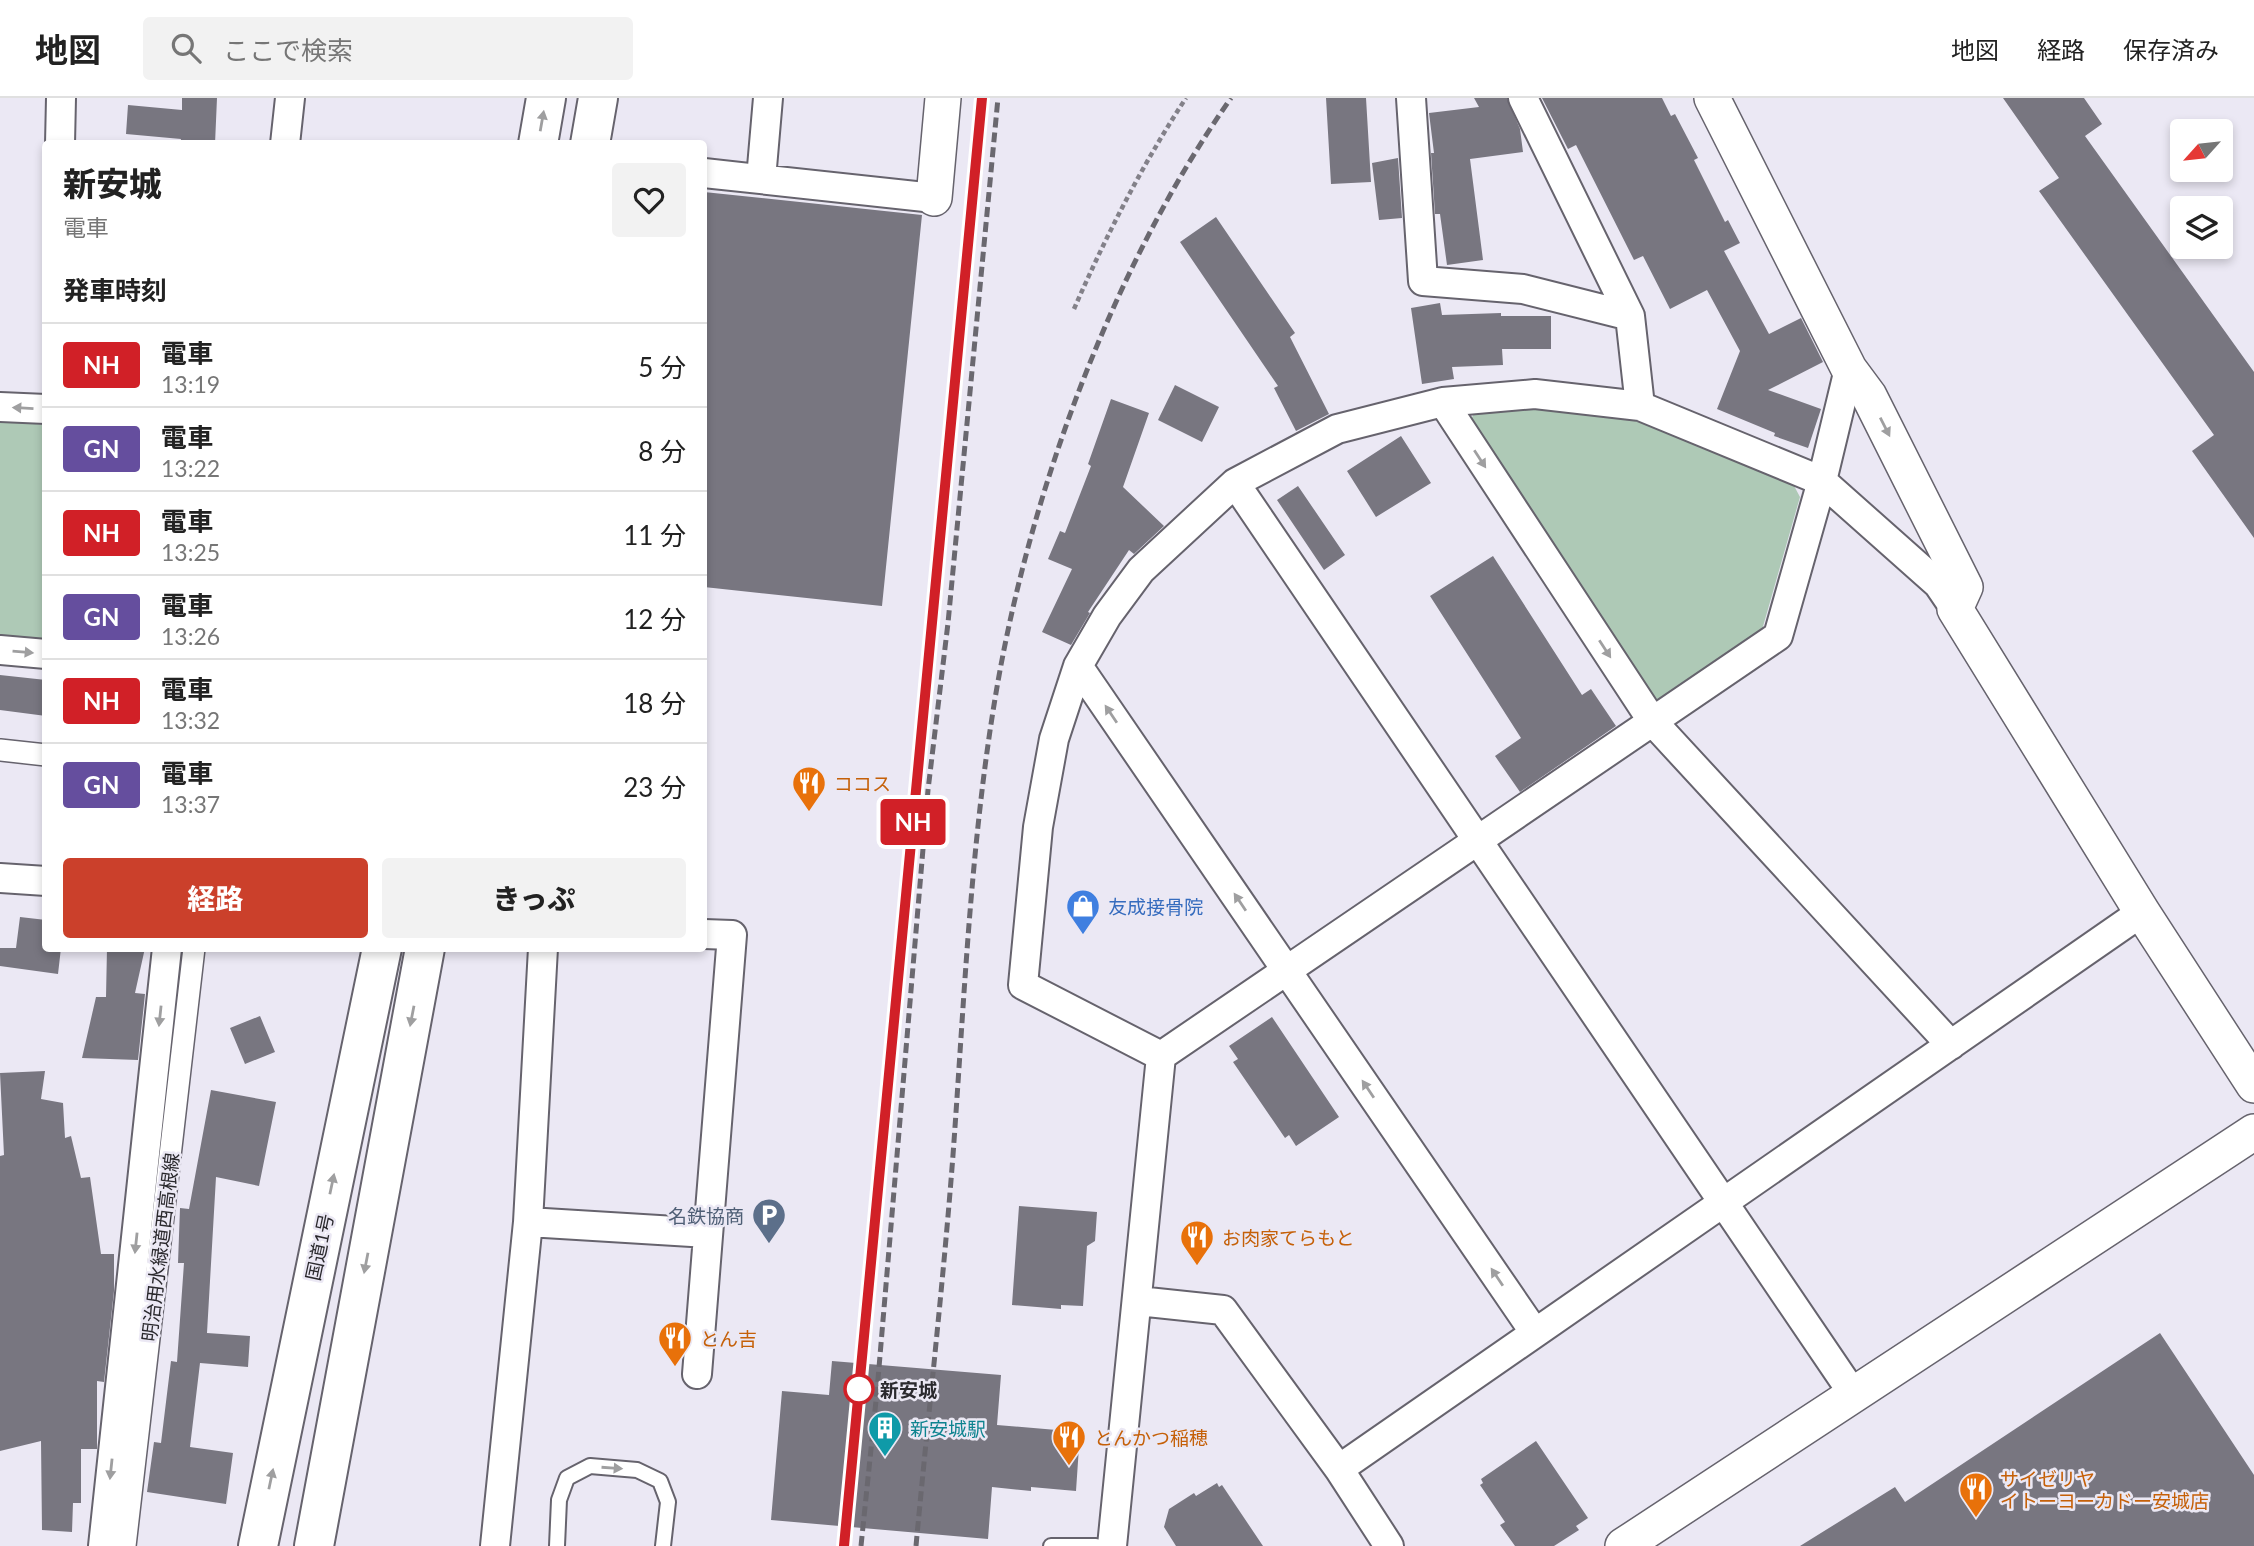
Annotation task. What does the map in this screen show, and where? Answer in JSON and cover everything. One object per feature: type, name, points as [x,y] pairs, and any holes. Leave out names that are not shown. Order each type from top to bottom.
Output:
[{"type":"highway","points":[[539,140],[546,98]]},
{"type":"highway","points":[[591,140],[598,98]]},
{"type":"highway","name":"国道1号","points":[[258,1546],[381,952]]},
{"type":"highway","points":[[314,1546],[424,952]]},
{"type":"street","points":[[60,140],[61,98]]},
{"type":"street","points":[[285,140],[290,98]]},
{"type":"street","points":[[761,179],[768,98]]},
{"type":"street","points":[[707,173],[934,198],[943,98]]},
{"type":"street","points":[[1411,98],[1423,281],[1523,289],[1630,316]]},
{"type":"street","points":[[1523,98],[1630,316],[1640,405]]},
{"type":"street","points":[[1712,98],[1849,369],[1869,396],[1965,587],[1955,608]]},
{"type":"street","points":[[1161,1056],[1778,636],[1822,481],[1849,369]]},
{"type":"street","points":[[1161,1056],[1023,985],[1041,814],[1054,739],[1078,666],[1107,616],[1141,569],[1236,483],[1337,429],[1443,402],[1535,394],[1640,405],[1822,481],[1938,584],[2142,912],[2254,1085]]},
{"type":"street","points":[[1443,402],[1653,722],[1951,1045]]},
{"type":"street","points":[[0,407],[42,409]]},
{"type":"street","points":[[1236,483],[1854,1395]]},
{"type":"street","points":[[0,650],[42,654]]},
{"type":"street","points":[[1078,666],[1535,1333]]},
{"type":"street","points":[[0,750],[42,755]]},
{"type":"street","points":[[0,878],[42,881]]},
{"type":"street","points":[[1339,1469],[2142,912]]},
{"type":"street","points":[[697,1374],[732,935],[707,934]]},
{"type":"street","points":[[103,1546],[167,952]]},
{"type":"street","name":"明治用水緑道西高根線","points":[[125,1546],[194,952]]},
{"type":"street","points":[[495,1546],[528,1222],[543,952]]},
{"type":"street","points":[[1112,1546],[1161,1056]]},
{"type":"street","points":[[1623,1546],[2254,1132]]},
{"type":"street","points":[[528,1222],[708,1233]]},
{"type":"street","points":[[1138,1301],[1223,1310],[1339,1469],[1389,1546]]},
{"type":"lane","points":[[557,1546],[559,1500],[567,1478],[590,1466],[637,1470],[660,1482],[668,1502],[663,1546]]},
{"type":"lane","points":[[1051,1546],[1096,1546]]},
{"type":"path","points":[[1074,309],[1097,256],[1153,149],[1186,98]]},
{"type":"green space","points":[[1543,408],[1604,412],[1652,426],[1792,482],[1800,497],[1762,630],[1661,700],[1644,695],[1467,426],[1475,412]]},
{"type":"green space","points":[[0,420],[42,425],[42,641],[0,637]]},
{"type":"building","points":[[182,98],[217,98],[215,140],[181,140],[126,134],[128,105],[182,110]]},
{"type":"building","points":[[1326,98],[1366,98],[1371,182],[1331,184]]},
{"type":"building","points":[[1474,98],[1507,98],[1520,129],[1523,152],[1470,159],[1483,260],[1447,265],[1440,214],[1435,214],[1431,153],[1434,153],[1429,113],[1479,107]]},
{"type":"building","points":[[1542,98],[1662,98],[1671,116],[1675,114],[1698,158],[1694,160],[1725,222],[1728,220],[1740,243],[1724,251],[1769,334],[1801,318],[1823,362],[1768,390],[1821,409],[1808,448],[1774,436],[1775,433],[1717,409],[1740,351],[1707,290],[1670,309],[1643,256],[1634,260],[1576,145],[1568,149]]},
{"type":"building","points":[[2003,98],[2084,98],[2102,124],[2085,136],[2170,255],[2170,259],[2173,259],[2254,372],[2254,538],[2192,451],[2214,435],[2039,191],[2059,178]]},
{"type":"building","points":[[1398,158],[1402,218],[1379,220],[1372,163]]},
{"type":"building","points":[[707,192],[922,215],[882,606],[707,587]]},
{"type":"building","points":[[1216,217],[1295,333],[1290,337],[1329,414],[1296,431],[1274,388],[1278,386],[1180,242]]},
{"type":"building","points":[[1440,303],[1442,315],[1501,313],[1501,316],[1551,316],[1551,349],[1502,349],[1503,365],[1452,367],[1454,379],[1422,384],[1411,308]]},
{"type":"building","points":[[1175,385],[1219,407],[1202,442],[1158,420]]},
{"type":"building","points":[[1111,399],[1149,413],[1123,487],[1164,526],[1134,554],[1129,550],[1088,612],[1090,613],[1071,645],[1042,632],[1072,569],[1048,559],[1060,531],[1065,533],[1091,466],[1088,464]]},
{"type":"building","points":[[1401,436],[1431,483],[1376,517],[1347,471]]},
{"type":"building","points":[[1298,486],[1345,555],[1324,570],[1277,500]]},
{"type":"building","points":[[1493,556],[1582,695],[1591,689],[1616,726],[1520,792],[1495,756],[1521,738],[1430,596]]},
{"type":"building","points":[[0,675],[42,680],[42,715],[0,710]]},
{"type":"building","points":[[20,917],[42,920],[42,952],[61,952],[58,974],[0,966],[0,948],[16,948]]},
{"type":"building","points":[[107,952],[144,952],[135,993],[145,994],[138,1060],[82,1058],[96,997],[106,997]]},
{"type":"building","points":[[260,1016],[275,1052],[245,1064],[230,1028]]},
{"type":"building","points":[[1272,1017],[1339,1117],[1296,1146],[1289,1135],[1285,1138],[1233,1062],[1238,1059],[1229,1046]]},
{"type":"building","points":[[45,1071],[41,1099],[63,1103],[65,1138],[71,1136],[81,1178],[90,1177],[101,1254],[114,1254],[114,1291],[104,1382],[97,1381],[97,1449],[81,1449],[81,1503],[73,1503],[72,1532],[42,1530],[41,1441],[0,1451],[0,1156],[4,1155],[0,1073]]},
{"type":"building","points":[[211,1090],[276,1102],[259,1186],[216,1177],[207,1333],[250,1336],[248,1367],[200,1363],[190,1447],[233,1453],[226,1504],[147,1492],[154,1442],[161,1443],[171,1361],[177,1362],[184,1263],[178,1263],[180,1208],[189,1209]]},
{"type":"building","points":[[1019,1206],[1097,1212],[1095,1241],[1087,1246],[1083,1306],[1061,1305],[1061,1309],[1012,1305]]},
{"type":"building","points":[[2160,1333],[2254,1475],[2254,1546],[1800,1546],[1895,1487],[1905,1502]]},
{"type":"building","name":"新安城駅","points":[[832,1361],[1001,1375],[997,1425],[1080,1432],[1076,1491],[1031,1487],[1031,1491],[992,1487],[988,1539],[771,1520],[782,1391],[829,1395]]},
{"type":"building","points":[[1536,1441],[1588,1518],[1576,1526],[1579,1530],[1554,1546],[1515,1546],[1500,1525],[1505,1522],[1480,1485],[1483,1483],[1481,1479]]},
{"type":"building","points":[[1217,1483],[1219,1487],[1222,1485],[1263,1546],[1176,1546],[1164,1527],[1169,1509],[1194,1493],[1196,1496]]},
{"type":"railway","points":[[844,1546],[982,98]]},
{"type":"railway","points":[[861,1546],[877,1391],[928,790],[948,623],[998,98]]},
{"type":"railway","points":[[916,1546],[949,1204],[979,817],[994,705],[1009,627],[1028,547],[1052,468],[1080,388],[1112,311],[1148,236],[1188,165],[1231,98]]},
{"type":"train","name":"NH","points":[[844,1546],[982,98]]},
{"type":"place","name":"ココス","points":[[809,813]]},
{"type":"place","name":"友成接骨院","points":[[1083,936]]},
{"type":"place","name":"名鉄協商","points":[[769,1245]]},
{"type":"place","name":"お肉家てらもと","points":[[1197,1267]]},
{"type":"place","name":"とん吉","points":[[675,1368]]},
{"type":"place","name":"新安城","points":[[859,1389]]},
{"type":"place","name":"新安城駅","points":[[885,1458]]},
{"type":"place","name":"とんかつ稲穂","points":[[1069,1467]]},
{"type":"place","name":"サイゼリヤ イトーヨーカドー安城店","points":[[1976,1519]]}]
